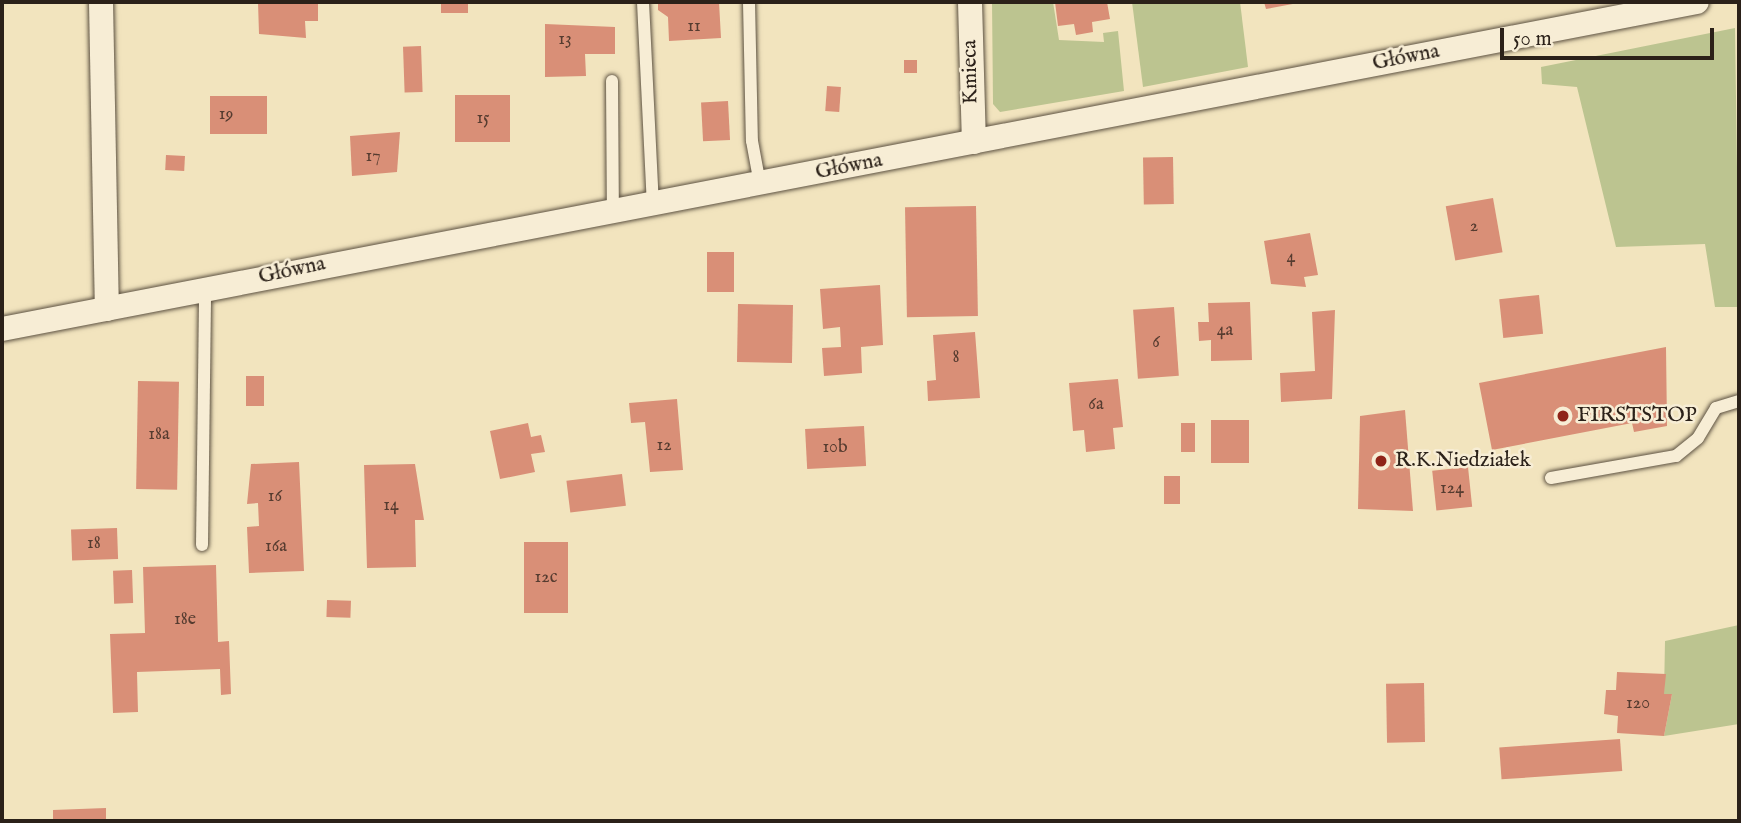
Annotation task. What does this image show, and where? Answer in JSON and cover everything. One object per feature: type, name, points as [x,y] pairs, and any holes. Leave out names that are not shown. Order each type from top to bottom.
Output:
[{"type":"street","points":[[101,2],[107,309]]},
{"type":"street","name":"Kmieca","points":[[970,2],[974,142]]},
{"type":"street","name":"Główna","points":[[2,329],[974,142],[1627,7],[1697,2]]},
{"type":"lane","points":[[643,2],[653,204]]},
{"type":"lane","points":[[749,2],[752,141],[760,184]]},
{"type":"lane","points":[[612,81],[613,212]]},
{"type":"lane","points":[[202,545],[205,290]]},
{"type":"lane","points":[[1551,478],[1676,456],[1698,438],[1716,408],[1739,401]]},
{"type":"green space","points":[[992,2],[1053,2],[1059,40],[1104,42],[1103,33],[1118,31],[1124,91],[1000,112],[993,104]]},
{"type":"green space","points":[[1132,2],[1240,2],[1248,67],[1143,87]]},
{"type":"green space","points":[[1735,28],[1739,307],[1715,307],[1705,244],[1616,247],[1577,87],[1542,84],[1541,67]]},
{"type":"green space","points":[[1739,625],[1739,724],[1664,736],[1672,694],[1664,694],[1665,641]]},
{"type":"building","points":[[258,2],[318,2],[318,21],[305,21],[306,38],[259,34]]},
{"type":"building","points":[[441,2],[468,2],[468,13],[441,13]]},
{"type":"building","points":[[658,2],[719,2],[721,38],[669,41],[668,17],[658,10]]},
{"type":"building","points":[[1055,2],[1107,2],[1110,19],[1092,22],[1093,32],[1076,35],[1074,24],[1058,26]]},
{"type":"building","points":[[1264,2],[1298,2],[1298,3],[1266,9]]},
{"type":"building","points":[[545,24],[615,27],[615,54],[585,54],[586,76],[545,77]]},
{"type":"building","points":[[421,46],[423,92],[405,93],[403,47]]},
{"type":"building","points":[[904,60],[917,60],[917,73],[904,73]]},
{"type":"building","points":[[827,86],[841,87],[839,112],[825,111]]},
{"type":"building","points":[[455,95],[510,95],[510,142],[455,142]]},
{"type":"building","points":[[210,96],[267,96],[267,134],[210,134]]},
{"type":"building","points":[[728,101],[730,140],[703,141],[701,102]]},
{"type":"building","points":[[400,132],[397,172],[352,176],[350,136]]},
{"type":"building","points":[[166,155],[185,156],[184,171],[165,170]]},
{"type":"building","points":[[1173,157],[1174,204],[1144,205],[1143,158]]},
{"type":"building","points":[[1493,198],[1503,252],[1455,260],[1446,206]]},
{"type":"building","points":[[976,206],[978,316],[907,317],[905,207]]},
{"type":"building","points":[[1310,233],[1318,275],[1304,277],[1306,287],[1271,284],[1264,241]]},
{"type":"building","points":[[707,252],[734,252],[734,292],[707,292]]},
{"type":"building","points":[[880,285],[883,345],[861,347],[862,373],[824,376],[822,348],[841,347],[840,327],[823,329],[820,289]]},
{"type":"building","points":[[1539,295],[1543,334],[1503,338],[1499,299]]},
{"type":"building","points":[[1250,302],[1252,360],[1211,361],[1211,340],[1199,341],[1198,322],[1209,322],[1208,303]]},
{"type":"building","points":[[738,304],[793,305],[792,363],[737,362]]},
{"type":"building","points":[[1174,307],[1179,376],[1138,379],[1133,310]]},
{"type":"building","points":[[1335,310],[1332,399],[1281,402],[1280,373],[1315,371],[1312,312]]},
{"type":"building","points":[[975,332],[980,398],[928,401],[927,381],[936,380],[933,335]]},
{"type":"building","points":[[1666,347],[1667,426],[1634,432],[1632,423],[1492,450],[1479,383]]},
{"type":"building","points":[[246,376],[264,376],[264,406],[246,406]]},
{"type":"building","points":[[1118,379],[1123,427],[1113,428],[1115,449],[1086,452],[1084,430],[1073,431],[1069,383]]},
{"type":"building","points":[[138,381],[179,382],[177,490],[136,489]]},
{"type":"building","points":[[677,399],[683,470],[650,472],[645,422],[631,423],[629,403]]},
{"type":"building","points":[[1405,410],[1413,511],[1358,509],[1360,416]]},
{"type":"building","points":[[1211,420],[1249,420],[1249,463],[1211,463]]},
{"type":"building","points":[[528,423],[531,437],[541,435],[545,452],[531,454],[535,472],[500,479],[490,431]]},
{"type":"building","points":[[1181,423],[1195,423],[1195,452],[1181,452]]},
{"type":"building","points":[[864,426],[866,466],[807,469],[805,429]]},
{"type":"building","points":[[299,462],[304,571],[249,573],[247,527],[259,526],[258,503],[247,504],[251,464]]},
{"type":"building","points":[[415,464],[424,520],[415,520],[416,567],[367,568],[364,465]]},
{"type":"building","points":[[1468,467],[1472,507],[1436,511],[1432,471]]},
{"type":"building","points":[[622,474],[626,506],[570,513],[566,481]]},
{"type":"building","points":[[1164,476],[1180,476],[1180,504],[1164,504]]},
{"type":"building","points":[[117,528],[118,559],[72,561],[71,530]]},
{"type":"building","points":[[524,542],[568,542],[568,613],[524,613]]},
{"type":"building","points":[[216,565],[218,642],[229,641],[231,694],[221,695],[220,669],[137,672],[138,712],[113,713],[110,634],[145,633],[143,567]]},
{"type":"building","points":[[132,570],[133,603],[114,604],[113,571]]},
{"type":"building","points":[[327,600],[351,601],[350,618],[326,617]]},
{"type":"building","points":[[1617,672],[1666,674],[1664,694],[1672,694],[1664,736],[1617,733],[1618,716],[1604,714],[1606,690],[1616,690]]},
{"type":"building","points":[[1424,683],[1425,742],[1387,743],[1386,684]]},
{"type":"building","points":[[1620,739],[1622,771],[1502,779],[1499,747]]},
{"type":"building","points":[[106,808],[106,821],[53,821],[53,810]]},
{"type":"place","name":"FIRSTSTOP","points":[[1563,416]]},
{"type":"place","name":"R.K.Niedziałek","points":[[1381,461]]}]
